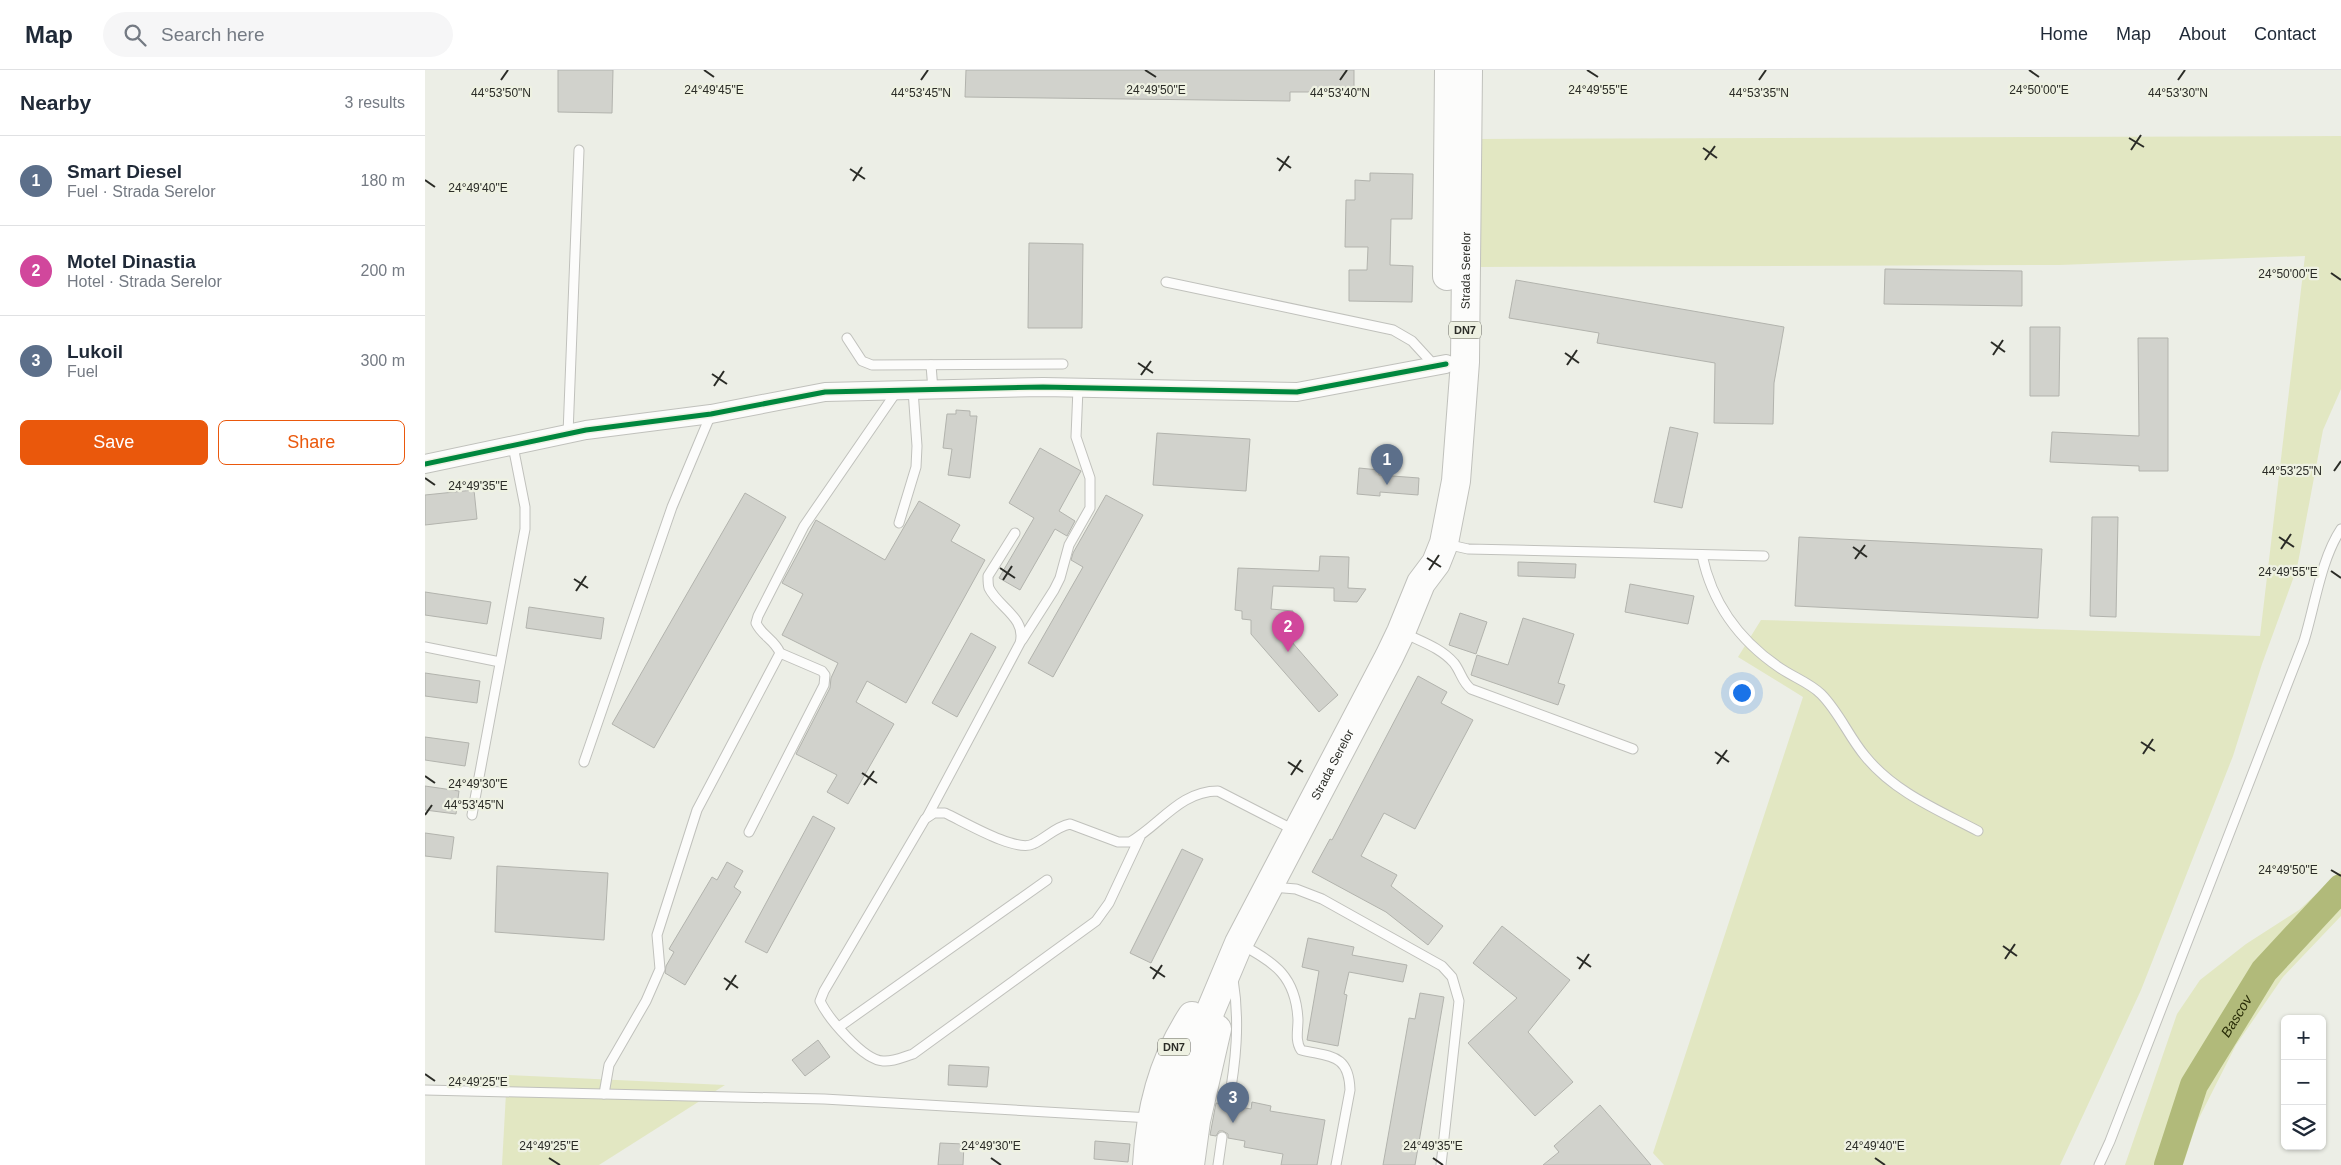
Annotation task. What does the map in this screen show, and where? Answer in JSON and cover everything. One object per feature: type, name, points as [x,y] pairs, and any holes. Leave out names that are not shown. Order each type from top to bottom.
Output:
[{"type":"highway","name":"Strada Serelor","points":[[1421,583],[1421,560],[1431,522],[1442,450],[1440,364],[1449,70]]},
{"type":"highway","name":"Strada Serelor","points":[[1239,943],[1401,632],[1421,583],[1436,563],[1444,543],[1456,481],[1465,362],[1468,70]]},
{"type":"highway","name":"DN7","points":[[1190,1165],[1195,1121],[1239,943]]},
{"type":"highway","name":"DN7","points":[[1147,1165],[1151,1118],[1157,1092],[1173,1050],[1185,1026],[1239,943]]},
{"type":"highway","name":"DN7","points":[[1166,1165],[1179,1095],[1191,1057],[1239,943]]},
{"type":"street","points":[[425,464],[568,434],[711,414],[825,392],[1078,388],[1297,392],[1440,364]]},
{"type":"lane","points":[[568,434],[579,150]]},
{"type":"lane","points":[[1165,282],[1393,330],[1412,341],[1440,364]]},
{"type":"lane","points":[[847,338],[862,361],[872,365],[1063,364]]},
{"type":"lane","points":[[931,365],[933,390]]},
{"type":"lane","points":[[1078,388],[1076,437],[1090,478],[1089,508],[1069,545],[1060,578],[1020,643],[925,820],[819,1001],[839,1027],[862,1052],[873,1060],[895,1060],[913,1054],[1096,921],[1109,902],[1140,836]]},
{"type":"lane","points":[[899,523],[916,467],[917,446],[905,391]]},
{"type":"lane","points":[[604,1094],[609,1065],[646,1001],[660,968],[657,935],[697,810],[780,653],[777,644],[760,631],[756,623],[804,526],[905,391]]},
{"type":"lane","points":[[584,762],[672,507],[711,414]]},
{"type":"lane","points":[[472,816],[525,530],[525,507],[513,446]]},
{"type":"lane","points":[[2099,1165],[2304,641],[2324,566],[2332,542],[2341,528]]},
{"type":"lane","points":[[1015,533],[988,576],[989,588],[1020,626],[1023,635],[1020,643]]},
{"type":"lane","points":[[1444,543],[1467,549],[1764,556]]},
{"type":"lane","points":[[1702,555],[1706,574],[1718,599],[1735,629],[1756,651],[1821,694],[1865,756],[1893,784],[1978,831]]},
{"type":"lane","points":[[1401,632],[1441,650],[1456,666],[1465,684],[1471,689],[1633,749]]},
{"type":"lane","points":[[425,647],[501,662]]},
{"type":"lane","points":[[749,832],[824,685],[825,675],[822,671],[780,653]]},
{"type":"lane","points":[[925,820],[934,813],[945,813],[1017,846],[1025,847],[1032,845],[1062,825],[1070,824],[1118,842],[1130,842],[1189,797],[1205,791],[1218,791],[1297,831]]},
{"type":"lane","points":[[839,1027],[1047,880]]},
{"type":"lane","points":[[1268,887],[1296,889],[1322,899],[1442,966],[1452,977],[1459,1000],[1441,1165]]},
{"type":"lane","points":[[1239,943],[1270,960],[1285,976],[1293,990],[1297,1004],[1297,1039],[1301,1050],[1336,1058],[1346,1069],[1350,1079],[1350,1090],[1336,1165]]},
{"type":"lane","points":[[1228,1105],[1238,1037],[1237,1003],[1232,971]]},
{"type":"lane","points":[[425,1090],[824,1099],[1151,1118]]},
{"type":"lane","points":[[1218,1165],[1222,1137]]},
{"type":"green space","points":[[2341,136],[2341,389],[2323,430],[2297,568],[2262,664],[2233,756],[2141,990],[2060,1165],[1664,1165],[1653,1153],[1803,697],[1738,657],[1761,620],[2260,636],[2305,256],[2059,265],[1477,267],[1476,139]]},
{"type":"green space","points":[[2341,871],[2341,916],[2283,977],[2236,1045],[2197,1122],[2183,1165],[2125,1165],[2177,1014],[2200,980],[2246,944],[2299,910]]},
{"type":"green space","points":[[507,1075],[725,1085],[599,1165],[502,1165]]},
{"type":"building","points":[[558,70],[613,70],[612,113],[558,112]]},
{"type":"building","points":[[966,70],[1354,70],[1354,92],[1290,92],[1290,101],[965,97]]},
{"type":"building","points":[[1370,173],[1413,174],[1412,219],[1391,219],[1390,265],[1413,266],[1412,302],[1349,301],[1349,270],[1367,270],[1368,247],[1345,247],[1346,200],[1355,200],[1355,180],[1370,181]]},
{"type":"building","points":[[1029,243],[1083,244],[1082,328],[1028,328]]},
{"type":"building","points":[[1885,269],[2022,271],[2022,306],[1884,304]]},
{"type":"building","points":[[1516,280],[1784,327],[1774,383],[1773,424],[1714,423],[1715,363],[1597,343],[1599,333],[1509,318]]},
{"type":"building","points":[[2030,327],[2060,327],[2059,396],[2030,396]]},
{"type":"building","points":[[2138,338],[2168,338],[2168,471],[2139,471],[2139,466],[2050,462],[2052,432],[2139,436]]},
{"type":"building","points":[[956,410],[970,411],[970,416],[977,416],[970,478],[948,475],[952,449],[943,448],[947,414],[956,414]]},
{"type":"building","points":[[1670,427],[1698,433],[1682,508],[1654,502]]},
{"type":"building","points":[[1157,433],[1250,439],[1246,491],[1153,485]]},
{"type":"building","points":[[1040,448],[1081,471],[1059,511],[1075,521],[1067,536],[1055,529],[1020,590],[999,578],[1034,518],[1009,503]]},
{"type":"building","points":[[1359,468],[1379,470],[1379,475],[1419,478],[1418,495],[1380,492],[1380,496],[1357,494]]},
{"type":"building","points":[[474,490],[477,519],[425,525],[425,495]]},
{"type":"building","points":[[745,493],[786,517],[654,748],[612,724]]},
{"type":"building","points":[[1106,495],[1143,515],[1053,677],[1028,663],[1083,567],[1071,560],[1073,553]]},
{"type":"building","points":[[919,501],[960,525],[951,541],[985,560],[906,703],[867,681],[856,702],[894,724],[848,804],[827,792],[837,775],[796,754],[830,688],[831,678],[838,663],[782,635],[803,594],[782,583],[816,520],[885,560]]},
{"type":"building","points":[[2092,517],[2118,517],[2116,617],[2090,616]]},
{"type":"building","points":[[1799,537],[2042,549],[2038,618],[1795,606]]},
{"type":"building","points":[[1320,556],[1349,557],[1348,588],[1366,589],[1357,602],[1334,601],[1334,588],[1273,586],[1271,609],[1293,611],[1291,641],[1338,695],[1319,712],[1251,634],[1251,620],[1242,619],[1242,611],[1235,610],[1238,568],[1319,571]]},
{"type":"building","points":[[1518,562],[1576,564],[1575,578],[1518,576]]},
{"type":"building","points":[[1630,584],[1694,596],[1688,624],[1625,612]]},
{"type":"building","points":[[425,592],[491,602],[487,624],[425,615]]},
{"type":"building","points":[[529,607],[604,618],[601,639],[526,628]]},
{"type":"building","points":[[1460,613],[1487,622],[1476,654],[1449,645]]},
{"type":"building","points":[[1523,618],[1574,634],[1558,683],[1565,685],[1558,705],[1471,675],[1477,655],[1508,665]]},
{"type":"building","points":[[971,633],[996,647],[957,717],[932,703]]},
{"type":"building","points":[[425,673],[480,681],[477,703],[425,696]]},
{"type":"building","points":[[1418,676],[1447,692],[1441,703],[1473,720],[1415,829],[1384,813],[1361,856],[1397,875],[1391,886],[1443,926],[1428,945],[1386,912],[1312,872],[1330,839],[1332,840]]},
{"type":"building","points":[[425,737],[469,743],[465,766],[425,760]]},
{"type":"building","points":[[425,786],[459,791],[456,814],[425,810]]},
{"type":"building","points":[[813,816],[835,828],[767,953],[745,942]]},
{"type":"building","points":[[425,833],[454,837],[451,859],[425,856]]},
{"type":"building","points":[[1182,849],[1203,859],[1151,963],[1130,953]]},
{"type":"building","points":[[727,862],[743,871],[734,887],[741,892],[685,985],[665,973],[666,966],[674,952],[669,949],[712,877],[717,880]]},
{"type":"building","points":[[497,866],[608,873],[604,940],[495,932]]},
{"type":"building","points":[[1502,926],[1570,980],[1528,1032],[1573,1082],[1535,1116],[1468,1043],[1517,998],[1473,963]]},
{"type":"building","points":[[1308,938],[1354,947],[1352,955],[1407,965],[1403,982],[1349,972],[1344,994],[1347,995],[1338,1046],[1307,1040],[1319,971],[1302,967]]},
{"type":"building","points":[[1420,993],[1444,997],[1415,1165],[1383,1165],[1409,1018],[1415,1019]]},
{"type":"building","points":[[818,1040],[830,1057],[805,1076],[792,1060]]},
{"type":"building","points":[[949,1065],[989,1067],[987,1087],[948,1085]]},
{"type":"building","points":[[1252,1102],[1271,1106],[1270,1111],[1325,1120],[1317,1165],[1281,1165],[1283,1154],[1244,1147],[1245,1141],[1228,1138],[1228,1134],[1223,1131],[1219,1131],[1216,1136],[1210,1135],[1216,1103],[1222,1104],[1227,1111],[1234,1106],[1251,1109]]},
{"type":"building","points":[[1600,1105],[1651,1165],[1543,1165],[1559,1152],[1554,1146]]},
{"type":"building","points":[[1095,1141],[1130,1144],[1128,1162],[1094,1159]]},
{"type":"building","points":[[940,1143],[964,1144],[963,1165],[938,1165]]},
{"type":"waterway","name":"Bascov","points":[[2168,1165],[2194,1085],[2264,971],[2341,888]]},
{"type":"cycle path","points":[[425,464],[586,430],[711,414],[825,392],[1043,387],[1297,392],[1446,364]]},
{"type":"place","name":"Smart Diesel","points":[[1387,485]]},
{"type":"place","name":"Motel Dinastia","points":[[1288,652]]},
{"type":"place","name":"Lukoil","points":[[1233,1123]]}]
